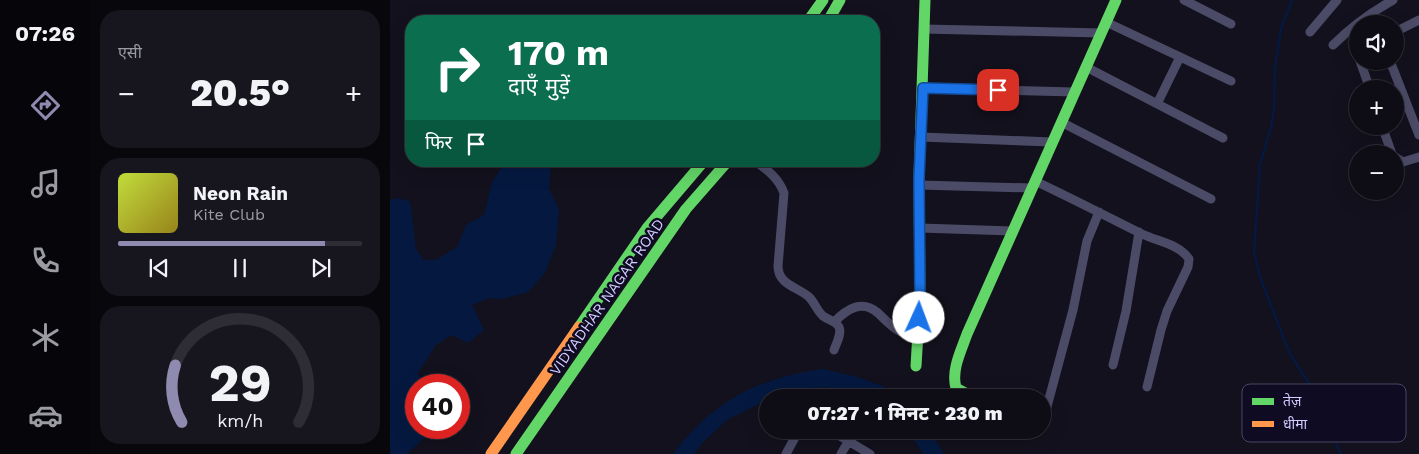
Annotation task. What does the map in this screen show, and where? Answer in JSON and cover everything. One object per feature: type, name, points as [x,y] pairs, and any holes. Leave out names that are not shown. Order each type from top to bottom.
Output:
[{"type":"street","points":[[812,15],[823,0]]},
{"type":"street","points":[[831,15],[840,0]]},
{"type":"street","points":[[916,366],[920,299],[919,185],[925,0]]},
{"type":"street","points":[[958,389],[954,381],[954,372],[967,334],[1116,0]]},
{"type":"street","points":[[1184,0],[1231,24]]},
{"type":"street","points":[[1310,32],[1338,0]]},
{"type":"street","points":[[1333,45],[1365,16],[1393,0]]},
{"type":"street","points":[[1404,28],[1419,20]]},
{"type":"street","points":[[924,29],[1104,27],[1180,57],[1232,81]]},
{"type":"street","points":[[1157,104],[1180,57]]},
{"type":"street","points":[[1086,68],[1222,138]]},
{"type":"street","points":[[1394,70],[1419,135]]},
{"type":"street","points":[[923,88],[1074,92]]},
{"type":"street","points":[[1061,122],[1211,199]]},
{"type":"street","points":[[921,137],[1052,142]]},
{"type":"street","points":[[1404,162],[1419,158]]},
{"type":"street","points":[[491,454],[647,228],[698,167]]},
{"type":"street","name":"VIDYADHAR NAGAR ROAD","points":[[516,454],[686,209],[723,167]]},
{"type":"street","points":[[764,167],[781,185],[784,193],[778,266],[780,278],[806,294],[820,313],[834,322],[839,328],[840,333],[834,350]]},
{"type":"street","points":[[919,185],[1033,184],[1174,246],[1185,253],[1189,259],[1188,267],[1167,312],[1147,388]]},
{"type":"street","points":[[1051,392],[1073,310],[1087,241],[1099,212]]},
{"type":"street","points":[[920,228],[1012,231]]},
{"type":"street","points":[[1112,365],[1126,311],[1139,232]]},
{"type":"street","points":[[834,322],[852,307],[866,307],[877,312],[897,330],[918,337]]},
{"type":"street","points":[[786,454],[794,439]]},
{"type":"street","points":[[844,439],[870,454]]},
{"type":"street","points":[[841,454],[848,442]]},
{"type":"water","points":[[502,167],[551,167],[549,189],[559,209],[556,245],[545,273],[528,292],[502,299],[489,298],[472,305],[484,330],[468,343],[451,335],[436,345],[418,374],[405,374],[405,439],[423,439],[407,454],[390,454],[390,200],[396,198],[410,201],[416,249],[424,260],[436,260],[457,247],[466,225],[484,215],[492,182]]},
{"type":"water","points":[[823,369],[857,377],[888,389],[834,389],[825,387],[759,389],[759,404],[727,420],[703,442],[694,454],[673,454],[704,420],[721,406],[758,386],[800,373]]},
{"type":"water","points":[[914,439],[935,439],[944,454],[923,454]]},
{"type":"waterway","points":[[1292,0],[1281,29],[1275,67],[1274,108],[1271,127],[1260,165],[1254,252],[1260,277],[1289,352],[1309,384]]},
{"type":"waterway","points":[[1336,442],[1341,454]]},
{"type":"traffic: fast","points":[[812,15],[823,0]]},
{"type":"traffic: fast","points":[[831,15],[840,0]]},
{"type":"traffic: fast","points":[[916,366],[920,299],[919,178],[925,0]]},
{"type":"traffic: fast","points":[[958,389],[955,381],[956,367],[967,334],[1116,0]]},
{"type":"traffic: fast","points":[[579,327],[647,228],[699,167]]},
{"type":"traffic: fast","points":[[516,454],[686,209],[723,167]]},
{"type":"traffic: slow","points":[[491,454],[579,327]]},
{"type":"route","points":[[919,318],[919,178],[923,88],[998,90]]}]
